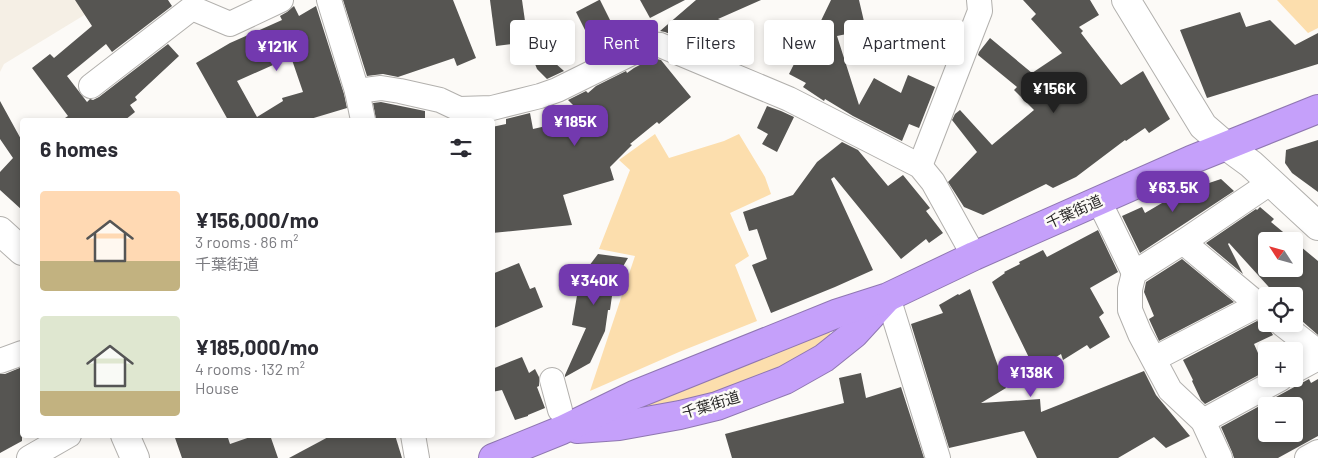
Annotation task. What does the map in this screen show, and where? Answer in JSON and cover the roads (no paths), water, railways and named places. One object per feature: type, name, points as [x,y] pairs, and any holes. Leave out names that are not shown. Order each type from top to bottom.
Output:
[{"type":"highway","name":"千葉街道","points":[[493,458],[561,420],[634,395],[838,313],[888,297],[974,256],[1225,145],[1318,110]]},
{"type":"highway","name":"千葉街道","points":[[561,420],[618,426],[717,406],[785,380],[824,358],[854,334],[888,297]]},
{"type":"street","points":[[91,86],[192,8],[230,24],[281,0]]},
{"type":"street","points":[[329,0],[357,90],[363,118]]},
{"type":"street","points":[[920,166],[980,10],[979,0]]},
{"type":"street","points":[[1126,0],[1203,126],[1251,164],[1318,226]]},
{"type":"street","points":[[357,90],[381,88],[400,91],[440,100],[459,109],[492,108],[557,90],[650,44],[660,45],[789,99],[920,166],[932,182],[974,256]]},
{"type":"street","points":[[1134,273],[1270,183]]},
{"type":"street","points":[[1100,201],[1134,273],[1130,289],[1130,310],[1140,334],[1170,390],[1203,421],[1220,458]]},
{"type":"street","points":[[0,231],[20,249]]},
{"type":"street","points":[[1183,242],[1258,305]]},
{"type":"street","points":[[888,297],[938,458]]},
{"type":"street","points":[[1154,359],[1258,310]]},
{"type":"street","points":[[1292,332],[1318,352]]},
{"type":"street","points":[[0,361],[20,354]]},
{"type":"street","points":[[1303,366],[1318,358]]},
{"type":"street","points":[[552,380],[561,420]]},
{"type":"street","points":[[1203,421],[1265,387]]},
{"type":"street","points":[[29,458],[64,438]]},
{"type":"street","points":[[125,438],[134,458]]},
{"type":"street","points":[[414,438],[417,458]]},
{"type":"street","points":[[1307,458],[1318,452]]}]
